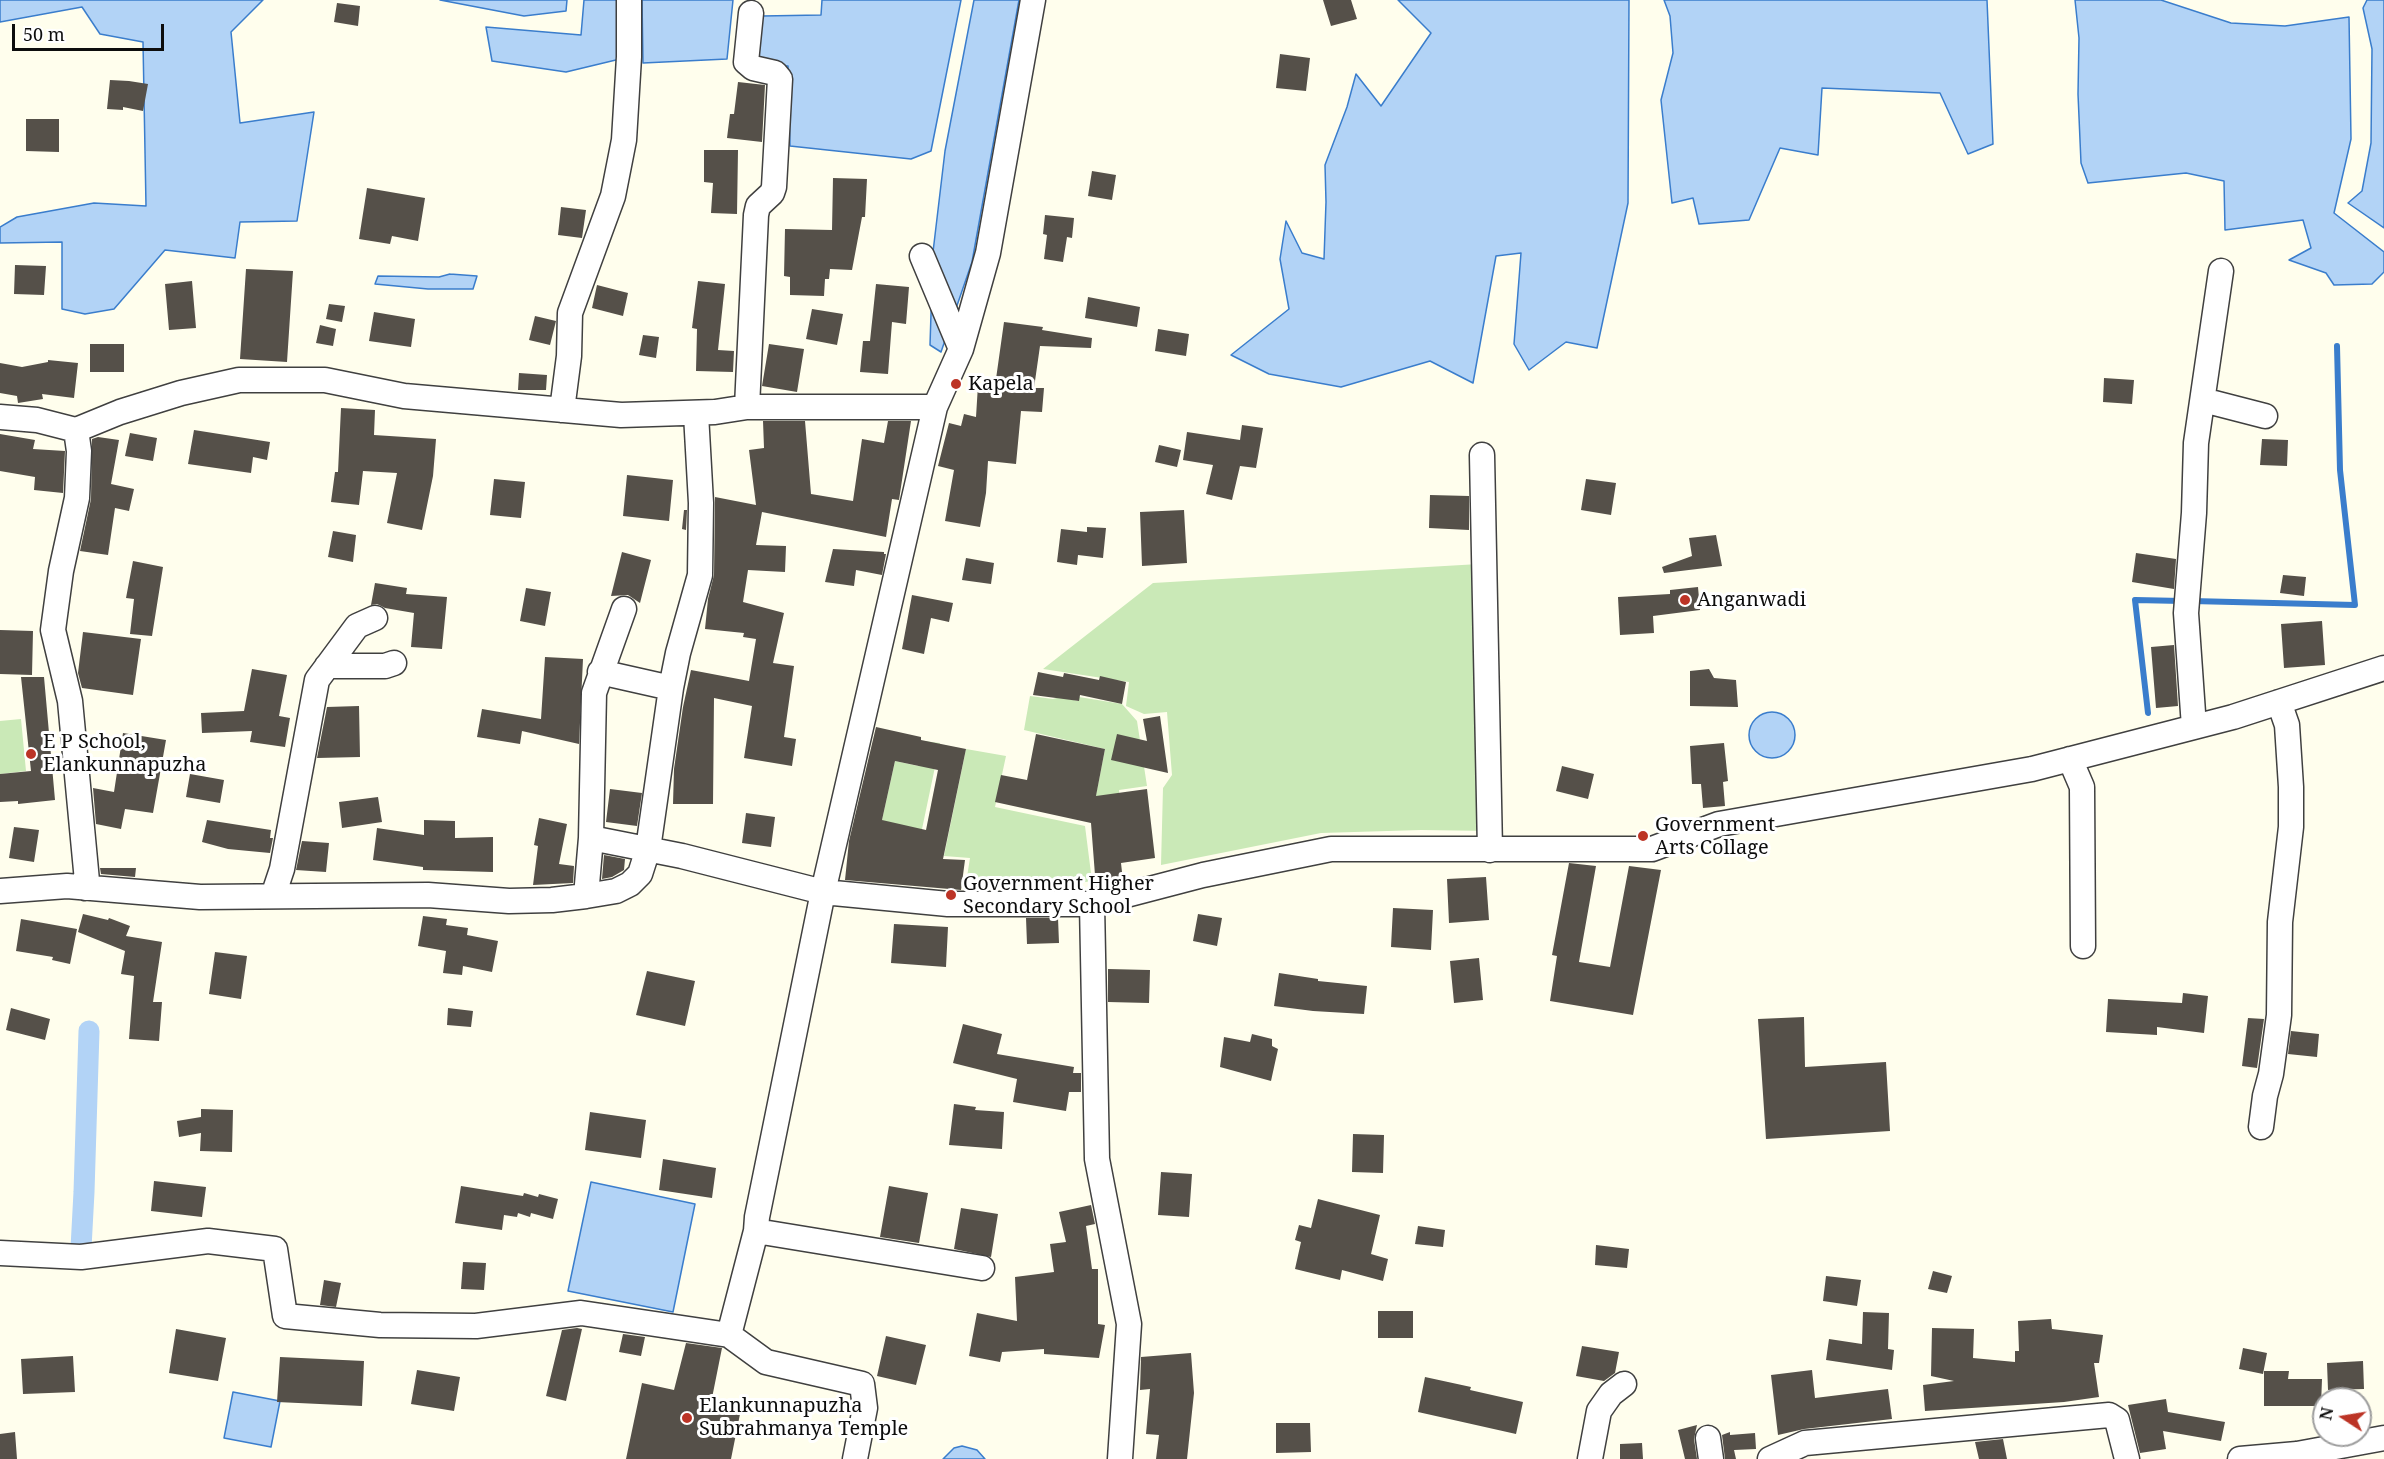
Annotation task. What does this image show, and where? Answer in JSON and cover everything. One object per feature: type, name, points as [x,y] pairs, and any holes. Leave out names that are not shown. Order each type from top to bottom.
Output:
[{"type":"street","points":[[562,410],[569,356],[570,313],[613,196],[624,140],[629,57],[629,0]]},
{"type":"street","points":[[729,1335],[756,1232],[757,1217],[823,892],[935,407],[961,349],[988,253],[1033,0]]},
{"type":"street","points":[[747,407],[756,215],[758,206],[772,194],[774,187],[780,79],[775,73],[753,68],[746,62],[751,13]]},
{"type":"street","points":[[922,256],[961,349]]},
{"type":"street","points":[[2194,728],[2186,619],[2194,513],[2196,443],[2221,272]]},
{"type":"street","points":[[0,417],[37,420],[75,430],[181,393],[239,380],[325,380],[404,396],[621,415],[696,414],[747,407],[935,407]]},
{"type":"street","points":[[2203,400],[2265,416]]},
{"type":"street","points":[[0,891],[67,886],[200,897],[428,896],[509,901],[586,896],[616,891],[630,884],[640,874],[648,849],[670,688],[700,575],[701,503],[696,414]]},
{"type":"street","points":[[75,430],[80,451],[77,498],[61,572],[53,630],[70,701],[87,881],[85,888]]},
{"type":"street","points":[[1482,455],[1490,850]]},
{"type":"street","points":[[586,896],[591,838],[594,693],[624,609]]},
{"type":"street","points":[[273,896],[282,869],[317,680],[357,626],[375,618]]},
{"type":"street","points":[[327,666],[385,666],[394,663]]},
{"type":"street","points":[[591,838],[648,849],[823,892],[948,904],[1092,904],[1203,875],[1331,849],[1652,849],[1719,824],[2032,769],[2194,728],[2384,668]]},
{"type":"street","points":[[600,672],[670,688]]},
{"type":"street","points":[[2261,1127],[2279,1016],[2280,922],[2291,827],[2287,725],[2279,702]]},
{"type":"street","points":[[2070,759],[2082,787],[2083,946]]},
{"type":"street","points":[[1092,904],[1097,1159],[1129,1324],[1120,1459]]},
{"type":"street","points":[[756,1232],[982,1268]]},
{"type":"street","points":[[0,1253],[81,1257],[208,1241],[275,1249],[285,1316],[380,1325],[476,1326],[581,1313],[729,1335],[766,1362],[862,1384],[866,1408],[855,1459]]},
{"type":"street","points":[[1590,1459],[1599,1411],[1611,1394],[1624,1384]]},
{"type":"street","points":[[1770,1459],[1805,1443],[2109,1415],[2117,1420],[2127,1459]]},
{"type":"street","points":[[2240,1459],[2297,1454],[2384,1438]]},
{"type":"green space","points":[[1479,564],[1492,831],[1421,830],[1321,833],[1161,865],[1163,788],[1172,775],[1167,712],[1144,714],[1126,706],[1129,682],[1043,669],[1153,583]]},
{"type":"green space","points":[[1030,696],[1053,699],[1060,697],[1078,701],[1079,697],[1122,704],[1137,721],[1147,786],[1119,790],[1120,806],[1093,811],[1105,749],[1024,730]]},
{"type":"green space","name":"E P School, Elankunnapuzha","points":[[21,719],[26,771],[0,774],[0,721]]},
{"type":"green space","points":[[924,741],[940,743],[917,853],[882,820],[895,761],[918,766]]},
{"type":"green space","points":[[966,749],[1006,756],[995,807],[1085,826],[1092,881],[1079,883],[967,877],[970,858],[944,856]]},
{"type":"water","points":[[0,0],[263,0],[231,32],[240,123],[314,112],[297,221],[240,222],[235,258],[165,250],[114,309],[85,314],[62,309],[62,242],[0,243],[0,227],[17,217],[94,203],[146,206],[143,42],[100,34],[82,7],[0,22]]},
{"type":"water","points":[[440,0],[567,0],[566,11],[524,16]]},
{"type":"water","points":[[584,0],[619,0],[620,59],[566,72],[492,61],[486,27],[581,35]]},
{"type":"water","points":[[642,0],[733,0],[727,59],[643,63]]},
{"type":"water","points":[[822,0],[961,0],[931,151],[911,159],[790,146],[788,66],[753,65],[762,16],[821,15]]},
{"type":"water","points":[[974,0],[1019,0],[972,262],[941,352],[930,345],[933,252],[945,151]]},
{"type":"water","points":[[1398,0],[1629,0],[1628,203],[1597,348],[1566,342],[1529,370],[1514,344],[1521,253],[1496,256],[1473,383],[1430,361],[1341,387],[1269,374],[1231,355],[1289,309],[1280,259],[1286,221],[1302,253],[1324,259],[1325,165],[1347,107],[1356,74],[1381,106],[1431,33]]},
{"type":"water","points":[[1664,0],[1987,0],[1993,144],[1968,154],[1940,93],[1822,88],[1818,155],[1780,148],[1749,220],[1699,224],[1693,198],[1672,203],[1661,100],[1673,53],[1670,16]]},
{"type":"water","points":[[2075,0],[2161,0],[2231,23],[2285,26],[2349,17],[2351,139],[2334,213],[2384,252],[2384,272],[2372,284],[2334,285],[2326,273],[2289,260],[2311,248],[2303,220],[2225,230],[2224,181],[2186,173],[2088,183],[2081,163],[2078,94],[2079,38]]},
{"type":"water","points":[[2367,0],[2384,0],[2384,228],[2348,203],[2362,191],[2371,143],[2372,49],[2363,8]]},
{"type":"water","points":[[450,274],[477,276],[473,289],[428,289],[375,284],[378,276],[439,277]]},
{"type":"water","points":[[1772,712],[1788,719],[1795,735],[1788,751],[1772,758],[1756,751],[1749,735],[1756,719]]},
{"type":"water","points":[[591,1182],[695,1204],[673,1312],[568,1291]]},
{"type":"water","points":[[233,1392],[280,1401],[271,1447],[224,1438]]},
{"type":"water","points":[[962,1446],[977,1450],[985,1459],[943,1459],[954,1448]]},
{"type":"building","points":[[1323,0],[1351,0],[1357,19],[1331,26]]},
{"type":"building","points":[[337,3],[360,6],[358,26],[334,22]]},
{"type":"building","points":[[1280,54],[1310,58],[1306,91],[1276,88]]},
{"type":"building","points":[[110,80],[148,84],[143,111],[123,107],[123,110],[107,109]]},
{"type":"building","points":[[738,82],[765,85],[762,142],[727,138],[730,114],[734,114]]},
{"type":"building","points":[[26,119],[59,119],[59,152],[26,151]]},
{"type":"building","points":[[704,150],[738,150],[737,214],[711,213],[713,183],[704,182]]},
{"type":"building","points":[[1092,171],[1116,175],[1112,200],[1088,196]]},
{"type":"building","points":[[833,178],[867,179],[865,217],[862,217],[852,270],[830,269],[829,279],[825,279],[824,296],[790,295],[790,277],[784,276],[785,229],[832,230]]},
{"type":"building","points":[[367,188],[425,198],[418,241],[392,236],[390,244],[359,239]]},
{"type":"building","points":[[561,207],[586,210],[582,238],[558,235]]},
{"type":"building","points":[[1045,215],[1074,218],[1072,238],[1067,237],[1063,262],[1044,259],[1047,235],[1043,234]]},
{"type":"building","points":[[15,265],[46,266],[44,295],[14,294]]},
{"type":"building","points":[[246,269],[293,271],[287,362],[240,359]]},
{"type":"building","points":[[192,281],[196,328],[169,330],[165,284]]},
{"type":"building","points":[[698,281],[725,284],[718,350],[734,351],[733,372],[696,371],[697,329],[692,328]]},
{"type":"building","points":[[876,284],[909,287],[906,324],[892,322],[888,374],[860,372],[863,341],[870,341]]},
{"type":"building","points":[[597,285],[628,293],[623,316],[592,308]]},
{"type":"building","points":[[1088,297],[1140,307],[1137,327],[1085,318]]},
{"type":"building","points":[[329,304],[345,306],[342,322],[326,319]]},
{"type":"building","points":[[812,309],[843,314],[837,345],[806,339]]},
{"type":"building","points":[[374,312],[415,319],[411,347],[369,341]]},
{"type":"building","points":[[535,316],[556,321],[550,345],[529,340]]},
{"type":"building","points":[[1004,322],[1043,327],[1042,330],[1092,338],[1091,348],[1040,346],[1034,388],[1044,388],[1042,412],[1021,411],[1016,464],[988,461],[986,493],[980,527],[945,521],[954,470],[938,466],[949,423],[961,426],[964,414],[976,417],[978,385],[995,386]]},
{"type":"building","points":[[320,325],[336,329],[333,346],[316,343]]},
{"type":"building","points":[[1158,329],[1189,334],[1186,356],[1155,351]]},
{"type":"building","points":[[643,335],[659,337],[656,358],[639,355]]},
{"type":"building","points":[[90,344],[124,344],[124,372],[90,372]]},
{"type":"building","points":[[769,344],[804,349],[797,392],[762,386]]},
{"type":"building","points":[[48,360],[78,363],[74,398],[42,394],[43,399],[18,403],[17,396],[0,393],[0,363],[22,367],[48,362]]},
{"type":"building","points":[[519,373],[547,375],[546,390],[518,390]]},
{"type":"building","points":[[2104,378],[2134,380],[2132,404],[2103,402]]},
{"type":"building","points":[[341,408],[375,410],[374,435],[436,439],[433,476],[422,530],[387,523],[397,473],[363,471],[359,505],[331,502],[335,472],[338,472]]},
{"type":"building","points":[[763,421],[805,421],[811,494],[853,501],[862,439],[884,443],[888,421],[911,421],[899,500],[892,499],[886,537],[762,512],[756,545],[786,546],[785,572],[748,570],[743,602],[784,613],[773,663],[794,666],[784,737],[796,739],[792,766],[744,758],[752,706],[714,698],[713,804],[673,804],[674,769],[691,670],[749,681],[756,639],[743,637],[744,633],[705,629],[708,599],[714,575],[715,497],[756,505],[749,450],[764,448]]},
{"type":"building","points":[[1242,425],[1263,428],[1256,468],[1240,466],[1232,500],[1206,494],[1213,465],[1183,460],[1187,432],[1240,440]]},
{"type":"building","points":[[194,430],[270,442],[267,460],[253,457],[251,473],[188,464]]},
{"type":"building","points":[[130,433],[157,438],[153,461],[125,456]]},
{"type":"building","points":[[0,434],[35,440],[33,449],[65,451],[63,493],[34,490],[35,477],[0,471]]},
{"type":"building","points":[[98,437],[119,440],[111,484],[134,489],[129,511],[115,508],[108,555],[80,551],[91,499],[92,439]]},
{"type":"building","points":[[2262,439],[2288,440],[2287,466],[2260,465]]},
{"type":"building","points":[[1159,445],[1181,450],[1177,467],[1155,462]]},
{"type":"building","points":[[627,475],[673,480],[669,521],[623,516]]},
{"type":"building","points":[[494,479],[525,482],[521,518],[490,515]]},
{"type":"building","points":[[1586,479],[1616,483],[1611,515],[1581,510]]},
{"type":"building","points":[[1430,495],[1469,496],[1469,530],[1429,528]]},
{"type":"building","points":[[684,510],[687,510],[686,530],[682,529]]},
{"type":"building","points":[[1184,510],[1187,563],[1142,566],[1140,512]]},
{"type":"building","points":[[1087,527],[1106,528],[1103,558],[1078,555],[1077,565],[1057,562],[1061,529],[1087,532]]},
{"type":"building","points":[[333,531],[356,535],[353,562],[328,557]]},
{"type":"building","points":[[1716,535],[1722,566],[1664,573],[1662,567],[1692,556],[1689,538]]},
{"type":"building","points":[[833,549],[884,552],[886,554],[882,575],[856,570],[854,586],[825,582]]},
{"type":"building","points":[[622,552],[651,560],[640,603],[628,595],[611,596]]},
{"type":"building","points":[[2136,553],[2176,559],[2174,589],[2132,582]]},
{"type":"building","points":[[966,558],[994,563],[991,584],[962,580]]},
{"type":"building","points":[[133,561],[163,567],[152,636],[130,634],[134,599],[126,598]]},
{"type":"building","points":[[2283,575],[2306,577],[2304,596],[2280,593]]},
{"type":"building","points":[[375,583],[407,588],[406,594],[447,597],[442,649],[411,647],[414,613],[385,608],[377,604],[371,605]]},
{"type":"building","points":[[1698,587],[1700,610],[1653,616],[1654,633],[1620,635],[1618,597],[1670,594],[1670,590]]},
{"type":"building","points":[[526,588],[551,592],[545,626],[520,621]]},
{"type":"building","points":[[912,595],[953,603],[949,622],[931,618],[924,654],[902,649]]},
{"type":"building","points":[[2322,621],[2325,665],[2284,668],[2281,624]]},
{"type":"building","points":[[0,630],[33,631],[32,675],[0,674]]},
{"type":"building","points":[[83,632],[141,639],[133,695],[82,688],[78,673]]},
{"type":"building","points":[[2174,645],[2178,706],[2156,708],[2151,647]]},
{"type":"building","points":[[545,657],[583,659],[579,744],[522,731],[520,744],[477,737],[482,709],[541,719]]},
{"type":"building","points":[[252,669],[287,675],[279,716],[290,718],[285,747],[250,742],[252,731],[202,733],[201,713],[244,711]]},
{"type":"building","points":[[1709,669],[1714,678],[1736,680],[1738,707],[1690,706],[1690,671]]},
{"type":"building","points":[[1038,672],[1063,677],[1064,673],[1099,680],[1100,676],[1126,682],[1122,704],[1080,695],[1079,701],[1033,695]]},
{"type":"building","name":"E P School, Elankunnapuzha","points":[[21,677],[44,677],[55,800],[18,804],[18,801],[0,802],[0,774],[31,771]]},
{"type":"building","points":[[359,706],[360,757],[317,758],[327,707]]},
{"type":"building","points":[[1160,716],[1168,773],[1111,760],[1117,734],[1147,741],[1143,719]]},
{"type":"building","points":[[876,727],[921,737],[921,740],[966,749],[943,859],[965,860],[961,890],[845,880],[849,841]],"holes":[[[895,761],[938,770],[926,830],[882,820]]]},
{"type":"building","points":[[123,733],[166,740],[153,813],[125,809],[121,829],[96,824],[93,788],[114,792]]},
{"type":"building","points":[[1036,734],[1105,749],[1096,796],[1147,789],[1155,858],[1121,863],[1123,881],[1096,888],[1091,823],[995,802],[1001,775],[1027,780]]},
{"type":"building","points":[[1724,743],[1728,781],[1723,782],[1725,806],[1703,808],[1701,784],[1692,784],[1690,746]]},
{"type":"building","points":[[1562,766],[1594,774],[1588,799],[1556,791]]},
{"type":"building","points":[[190,774],[224,780],[220,803],[186,797]]},
{"type":"building","points":[[610,789],[642,793],[637,826],[606,822]]},
{"type":"building","points":[[378,797],[382,822],[342,828],[339,802]]},
{"type":"building","points":[[746,813],[775,817],[771,847],[742,843]]},
{"type":"building","points":[[539,818],[567,824],[559,864],[574,866],[573,883],[533,885],[538,846],[534,845]]},
{"type":"building","points":[[207,820],[271,830],[270,838],[273,838],[270,853],[228,849],[202,842]]},
{"type":"building","points":[[424,820],[455,821],[455,838],[493,837],[493,872],[423,870],[423,867],[373,860],[377,828],[424,835]]},
{"type":"building","points":[[14,827],[39,830],[34,862],[9,858]]},
{"type":"building","points":[[302,841],[329,843],[326,872],[296,870]]},
{"type":"building","points":[[604,855],[625,859],[624,870],[612,877],[602,879]]},
{"type":"building","points":[[1569,863],[1596,866],[1579,962],[1610,967],[1629,866],[1661,870],[1633,1015],[1550,1001],[1557,956],[1552,955]]},
{"type":"building","points":[[100,868],[136,868],[135,877],[101,874]]},
{"type":"building","points":[[1486,877],[1489,920],[1449,923],[1447,879]]},
{"type":"building","points":[[1393,908],[1433,910],[1431,950],[1391,947]]},
{"type":"building","points":[[83,914],[108,920],[109,918],[130,926],[126,936],[162,942],[153,1002],[162,1002],[159,1041],[129,1039],[134,976],[121,974],[125,951],[78,932]]},
{"type":"building","points":[[1198,914],[1222,918],[1217,946],[1193,941]]},
{"type":"building","points":[[423,916],[447,919],[446,925],[468,928],[467,935],[498,941],[492,972],[463,966],[462,975],[443,973],[446,951],[418,946]]},
{"type":"building","points":[[1026,918],[1058,918],[1059,943],[1027,944]]},
{"type":"building","points":[[21,919],[77,929],[70,964],[52,960],[53,957],[16,951]]},
{"type":"building","points":[[894,924],[948,927],[946,967],[891,963]]},
{"type":"building","points":[[215,952],[247,956],[241,999],[209,994]]},
{"type":"building","points":[[1479,958],[1483,1000],[1454,1003],[1450,961]]},
{"type":"building","points":[[1108,969],[1150,970],[1149,1003],[1108,1002]]},
{"type":"building","points":[[647,971],[695,981],[685,1026],[636,1015]]},
{"type":"building","points":[[1279,973],[1318,979],[1318,981],[1367,986],[1364,1014],[1274,1006]]},
{"type":"building","points":[[2183,993],[2208,996],[2204,1033],[2157,1027],[2157,1035],[2106,1032],[2108,999],[2182,1003]]},
{"type":"building","points":[[11,1008],[50,1019],[45,1040],[6,1030]]},
{"type":"building","points":[[448,1008],[473,1011],[471,1027],[447,1025]]},
{"type":"building","points":[[1804,1017],[1805,1067],[1886,1062],[1890,1131],[1766,1139],[1758,1019]]},
{"type":"building","points":[[2248,1018],[2264,1019],[2257,1068],[2242,1066]]},
{"type":"building","points":[[963,1024],[1002,1034],[997,1054],[1074,1067],[1073,1073],[1081,1073],[1081,1092],[1069,1092],[1066,1111],[1013,1102],[1017,1079],[953,1063]]},
{"type":"building","points":[[2291,1031],[2319,1034],[2317,1057],[2288,1054]]},
{"type":"building","points":[[1252,1034],[1272,1039],[1272,1046],[1278,1049],[1271,1081],[1220,1067],[1224,1037],[1250,1042]]},
{"type":"building","points":[[954,1104],[976,1107],[975,1110],[1004,1112],[1002,1149],[949,1145]]},
{"type":"building","points":[[201,1109],[233,1110],[232,1152],[200,1151],[201,1133],[179,1137],[177,1121],[201,1117]]},
{"type":"building","points":[[590,1112],[646,1120],[641,1158],[585,1150]]},
{"type":"building","points":[[1353,1134],[1384,1135],[1383,1173],[1352,1172]]},
{"type":"building","points":[[663,1159],[716,1168],[712,1198],[659,1190]]},
{"type":"building","points":[[1161,1172],[1192,1174],[1189,1217],[1158,1215]]},
{"type":"building","points":[[154,1181],[206,1187],[202,1217],[151,1211]]},
{"type":"building","points":[[461,1186],[523,1196],[524,1193],[538,1197],[539,1194],[558,1199],[553,1219],[531,1213],[530,1217],[518,1213],[517,1217],[504,1215],[502,1230],[455,1223]]},
{"type":"building","points":[[889,1186],[928,1193],[919,1243],[880,1237]]},
{"type":"building","points":[[1318,1199],[1380,1215],[1371,1254],[1388,1259],[1383,1281],[1342,1270],[1340,1280],[1295,1269],[1301,1242],[1295,1240],[1299,1225],[1311,1228]]},
{"type":"building","points":[[1091,1205],[1095,1224],[1086,1226],[1092,1269],[1098,1269],[1098,1324],[1105,1325],[1099,1358],[1044,1354],[1044,1349],[1002,1352],[1000,1362],[969,1356],[977,1313],[1017,1321],[1015,1277],[1054,1272],[1050,1244],[1066,1242],[1059,1212]]},
{"type":"building","points":[[961,1208],[998,1214],[991,1257],[954,1249]]},
{"type":"building","points":[[1418,1226],[1445,1230],[1443,1247],[1415,1244]]},
{"type":"building","points":[[1596,1245],[1629,1249],[1627,1268],[1595,1265]]},
{"type":"building","points":[[463,1262],[486,1263],[484,1290],[461,1289]]},
{"type":"building","points":[[1933,1271],[1952,1276],[1947,1293],[1928,1289]]},
{"type":"building","points":[[1826,1276],[1861,1280],[1857,1306],[1823,1301]]},
{"type":"building","points":[[324,1280],[341,1283],[336,1307],[320,1305]]},
{"type":"building","points":[[1378,1311],[1413,1311],[1413,1338],[1378,1338]]},
{"type":"building","points":[[1863,1312],[1889,1313],[1888,1349],[1894,1350],[1892,1370],[1826,1360],[1829,1339],[1862,1344]]},
{"type":"building","points":[[2051,1319],[2052,1329],[2103,1335],[2099,1363],[2094,1363],[2099,1397],[2064,1402],[1925,1411],[1923,1385],[1954,1381],[1931,1376],[1932,1328],[1974,1329],[1973,1358],[2015,1362],[2015,1351],[2019,1351],[2018,1321]]},
{"type":"building","points":[[176,1329],[226,1338],[218,1381],[169,1373]]},
{"type":"building","points":[[582,1329],[566,1401],[546,1396],[562,1330]]},
{"type":"building","points":[[623,1334],[645,1337],[641,1356],[619,1352]]},
{"type":"building","points":[[886,1336],[926,1345],[916,1385],[877,1376]]},
{"type":"building","name":"Elankunnapuzha Subrahmanya Temple","points":[[686,1343],[722,1348],[712,1398],[742,1404],[731,1459],[626,1459],[642,1383],[674,1390]]},
{"type":"building","points":[[1582,1346],[1619,1352],[1615,1373],[1604,1381],[1576,1376]]},
{"type":"building","points":[[2243,1348],[2267,1353],[2263,1374],[2239,1369]]},
{"type":"building","points":[[1191,1353],[1194,1393],[1187,1459],[1156,1459],[1159,1435],[1146,1434],[1150,1389],[1140,1390],[1141,1357]]},
{"type":"building","points":[[73,1356],[75,1392],[23,1394],[21,1359]]},
{"type":"building","points":[[280,1357],[364,1361],[362,1406],[277,1402]]},
{"type":"building","points":[[2363,1361],[2364,1387],[2328,1387],[2327,1363]]},
{"type":"building","points":[[417,1370],[460,1377],[454,1411],[411,1404]]},
{"type":"building","points":[[1812,1370],[1815,1398],[1888,1389],[1892,1419],[1804,1429],[1778,1435],[1771,1375]]},
{"type":"building","points":[[2264,1371],[2289,1371],[2288,1379],[2322,1379],[2322,1387],[2312,1387],[2312,1406],[2264,1406]]},
{"type":"building","points":[[1425,1377],[1523,1402],[1516,1434],[1418,1412]]},
{"type":"building","points":[[2166,1399],[2168,1412],[2225,1422],[2221,1441],[2163,1431],[2166,1449],[2140,1453],[2128,1405]]},
{"type":"building","points":[[1276,1423],[1310,1423],[1311,1452],[1276,1453]]},
{"type":"building","points":[[1697,1425],[1694,1439],[1697,1459],[1685,1459],[1678,1430]]},
{"type":"building","points":[[15,1432],[17,1459],[0,1459],[0,1434]]},
{"type":"building","points":[[1730,1432],[1730,1435],[1755,1433],[1756,1449],[1734,1450],[1736,1459],[1725,1459],[1722,1435]]},
{"type":"building","points":[[2003,1439],[2007,1459],[1979,1459],[1975,1442]]},
{"type":"building","points":[[1642,1443],[1643,1459],[1620,1459],[1620,1444]]},
{"type":"waterway","points":[[2192,601],[2355,605],[2340,470],[2337,346]]},
{"type":"waterway","points":[[2148,713],[2135,600],[2182,601]]},
{"type":"waterway","points":[[81,1248],[89,1031]]},
{"type":"place","name":"Kapela","points":[[956,384]]},
{"type":"place","name":"Anganwadi","points":[[1685,600]]},
{"type":"place","name":"E P School, Elankunnapuzha","points":[[31,754]]},
{"type":"place","name":"Government Arts Collage","points":[[1643,836]]},
{"type":"place","name":"Government Higher Secondary School","points":[[951,895]]},
{"type":"place","name":"Elankunnapuzha Subrahmanya Temple","points":[[687,1418]]}]
